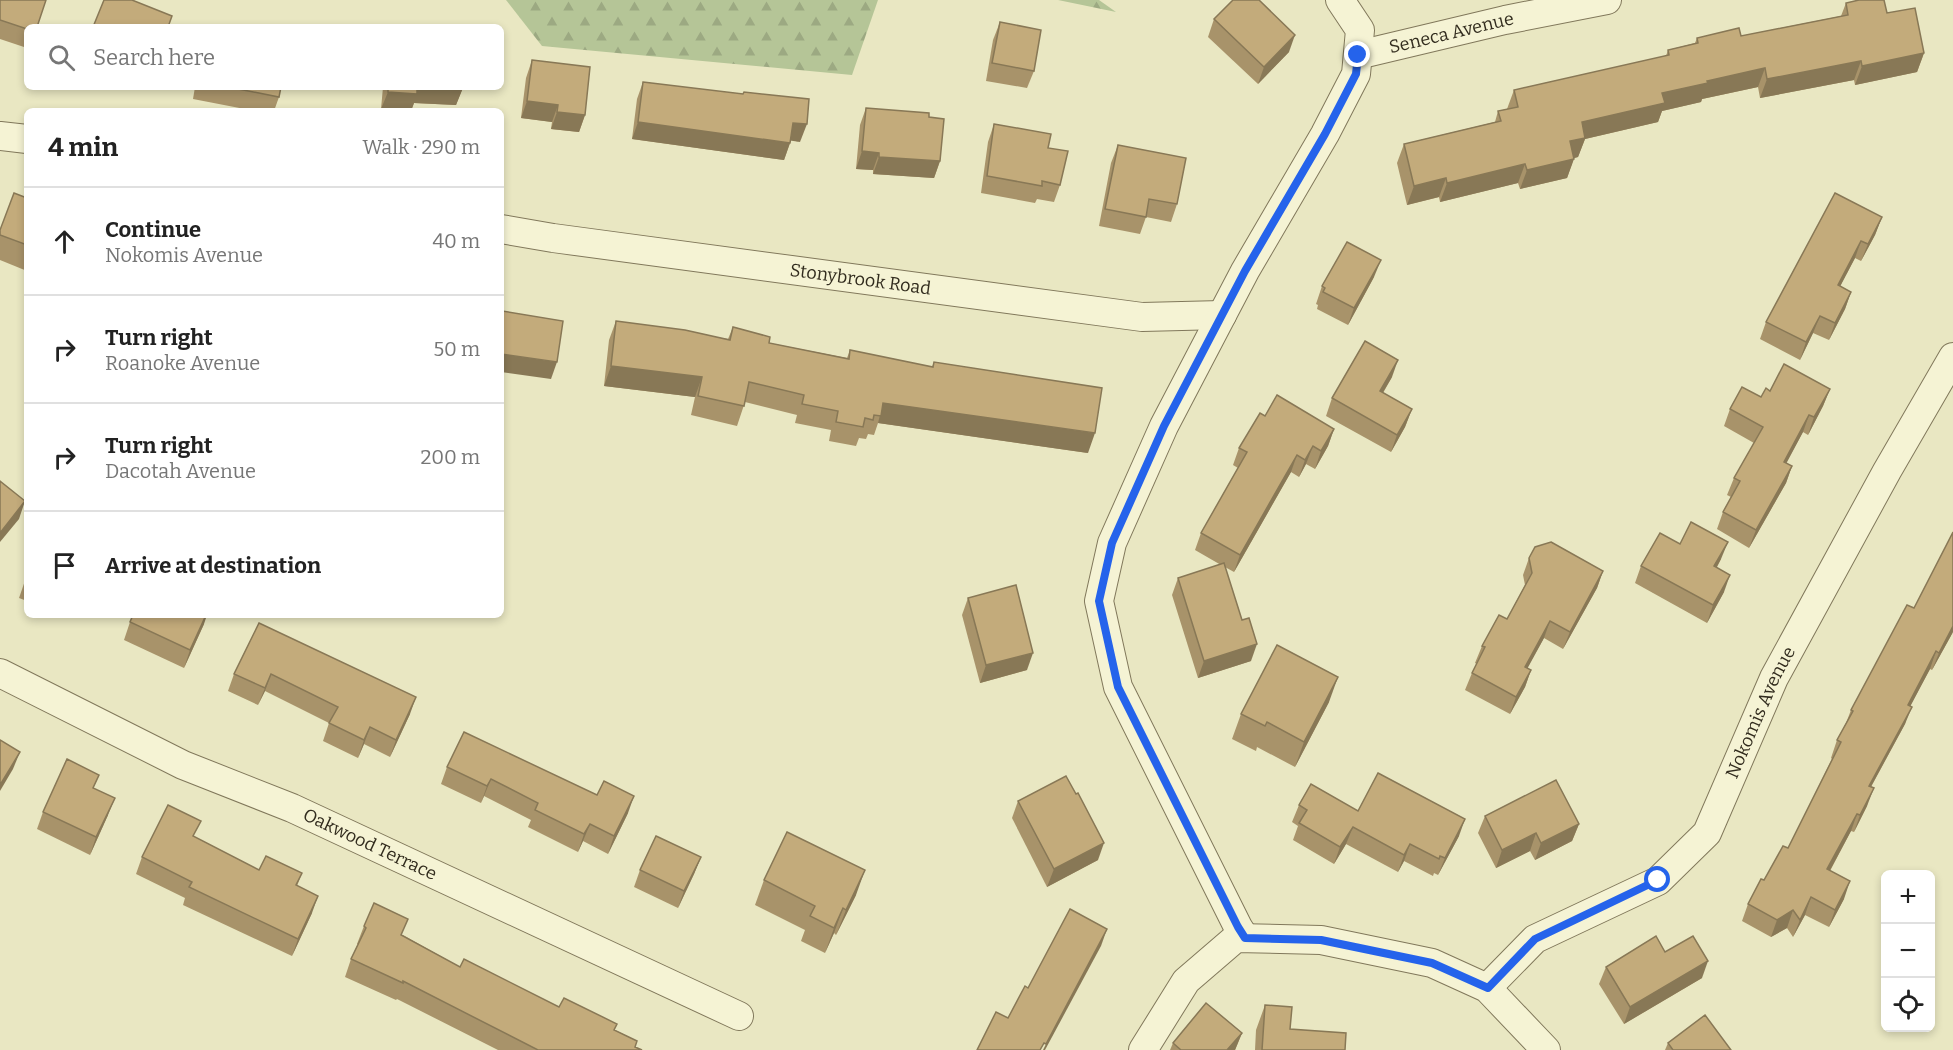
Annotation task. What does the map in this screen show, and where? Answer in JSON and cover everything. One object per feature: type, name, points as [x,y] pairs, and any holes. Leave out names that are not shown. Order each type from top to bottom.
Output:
[{"type":"street","points":[[1245,938],[1118,687],[1099,601],[1112,543],[1164,426],[1245,271],[1325,134],[1356,74],[1360,30],[1340,0]]},
{"type":"street","name":"Seneca Avenue","points":[[1358,55],[1505,20],[1607,0]]},
{"type":"street","points":[[0,136],[24,139]]},
{"type":"street","name":"Stonybrook Road","points":[[504,229],[1142,317],[1222,315]]},
{"type":"street","name":"Nokomis Avenue","points":[[1488,988],[1535,939],[1658,880],[1707,833],[1774,678],[1887,471],[1953,357]]},
{"type":"street","name":"Oakwood Terrace","points":[[0,673],[183,765],[292,808],[739,1016]]},
{"type":"street","points":[[1143,1050],[1186,981],[1236,938],[1321,940],[1432,963],[1488,988],[1546,1050]]},
{"type":"green space","points":[[506,0],[878,0],[852,75],[542,46]]},
{"type":"green space","points":[[1058,0],[1099,0],[1116,12]]},
{"type":"building","points":[[0,0],[46,0],[38,24],[24,24],[24,28],[0,20]]},
{"type":"building","points":[[104,0],[132,0],[172,16],[169,24],[94,24]]},
{"type":"building","points":[[1233,0],[1259,0],[1295,35],[1264,67],[1214,19]]},
{"type":"building","points":[[1859,0],[1884,0],[1887,13],[1915,8],[1924,53],[1862,66],[1861,61],[1767,79],[1765,68],[1707,81],[1708,83],[1662,93],[1665,103],[1582,122],[1585,138],[1570,141],[1574,159],[1527,170],[1525,164],[1447,183],[1446,178],[1414,186],[1404,144],[1501,121],[1498,111],[1518,107],[1514,90],[1669,55],[1668,50],[1698,43],[1697,38],[1739,28],[1741,36],[1848,15],[1846,3]]},
{"type":"building","points":[[1000,22],[1041,30],[1034,71],[992,63]]},
{"type":"building","points":[[532,60],[590,67],[585,115],[557,112],[558,105],[527,101]]},
{"type":"building","points":[[643,82],[809,99],[807,124],[793,123],[790,143],[638,122]]},
{"type":"building","points":[[243,90],[280,90],[279,97]]},
{"type":"building","points":[[388,90],[417,90],[417,94],[388,92]]},
{"type":"building","points":[[866,108],[929,113],[929,117],[944,119],[940,161],[879,157],[879,153],[862,151]]},
{"type":"building","points":[[994,124],[1051,134],[1048,148],[1068,151],[1060,185],[1042,181],[1042,186],[987,176]]},
{"type":"building","points":[[1118,145],[1186,158],[1177,204],[1149,199],[1146,217],[1105,209]]},
{"type":"building","points":[[14,193],[24,197],[24,244],[0,235]]},
{"type":"building","points":[[1835,193],[1882,217],[1868,244],[1861,241],[1838,285],[1851,292],[1835,323],[1820,316],[1806,342],[1766,322]]},
{"type":"building","points":[[1347,242],[1381,260],[1354,308],[1323,292],[1325,288],[1322,286]]},
{"type":"building","points":[[504,311],[563,321],[557,362],[504,354]]},
{"type":"building","points":[[616,321],[685,330],[730,340],[733,327],[770,337],[769,343],[849,359],[850,350],[933,367],[934,362],[1102,388],[1095,433],[883,403],[881,416],[874,415],[873,420],[865,418],[863,427],[836,422],[838,411],[802,404],[804,395],[749,382],[744,406],[698,396],[702,377],[611,366]]},
{"type":"building","points":[[1365,341],[1398,360],[1380,391],[1412,409],[1397,435],[1332,398]]},
{"type":"building","points":[[1784,364],[1830,389],[1814,417],[1809,415],[1784,462],[1792,466],[1756,530],[1723,512],[1740,481],[1734,478],[1763,427],[1730,409],[1742,387],[1761,397],[1766,388],[1770,391]]},
{"type":"building","points":[[1277,395],[1334,429],[1321,451],[1313,446],[1305,460],[1297,455],[1240,555],[1201,533],[1247,452],[1239,448],[1260,413],[1265,416]]},
{"type":"building","points":[[0,481],[24,502],[0,533]]},
{"type":"building","points":[[1691,522],[1728,542],[1714,566],[1730,575],[1713,605],[1641,566],[1660,533],[1680,544]]},
{"type":"building","points":[[1953,532],[1953,626],[1939,653],[1936,651],[1908,705],[1912,707],[1869,786],[1874,788],[1860,815],[1857,814],[1827,869],[1850,881],[1835,910],[1811,897],[1800,920],[1793,910],[1777,920],[1748,904],[1783,846],[1788,848],[1841,742],[1837,740],[1853,711],[1851,710],[1907,605],[1914,608]]},
{"type":"building","points":[[1551,542],[1603,571],[1570,632],[1550,621],[1525,667],[1531,670],[1516,697],[1472,673],[1485,647],[1482,646],[1499,615],[1507,619],[1532,573],[1529,558],[1535,547]]},
{"type":"building","points":[[1224,563],[1242,620],[1249,618],[1257,644],[1204,661],[1178,578]]},
{"type":"building","points":[[1016,585],[1033,653],[986,665],[968,598]]},
{"type":"building","points":[[132,618],[205,618],[190,650],[130,622]]},
{"type":"building","points":[[259,623],[416,697],[396,740],[370,727],[364,740],[329,723],[338,707],[271,674],[265,688],[234,674]]},
{"type":"building","points":[[1277,645],[1338,677],[1304,742],[1267,722],[1265,726],[1241,714]]},
{"type":"building","points":[[464,732],[597,795],[604,781],[634,796],[614,836],[590,824],[584,834],[535,810],[538,803],[491,779],[487,786],[447,767]]},
{"type":"building","points":[[0,740],[20,752],[0,785]]},
{"type":"building","points":[[67,759],[99,775],[93,788],[115,798],[96,837],[43,812]]},
{"type":"building","points":[[1378,773],[1465,819],[1445,858],[1440,856],[1439,859],[1410,844],[1404,855],[1353,827],[1340,847],[1299,823],[1307,810],[1299,805],[1311,784],[1358,811]]},
{"type":"building","points":[[1066,776],[1076,794],[1078,793],[1104,843],[1054,869],[1018,801]]},
{"type":"building","points":[[1556,780],[1579,824],[1541,843],[1536,833],[1502,850],[1485,816]]},
{"type":"building","points":[[168,805],[201,821],[193,836],[259,870],[266,856],[302,873],[296,885],[318,896],[298,939],[189,887],[192,882],[142,857]]},
{"type":"building","points":[[787,832],[865,870],[846,910],[843,908],[834,928],[810,916],[815,906],[764,880]]},
{"type":"building","points":[[656,836],[701,857],[684,891],[640,870]]},
{"type":"building","points":[[374,903],[408,919],[401,935],[460,967],[464,959],[559,1007],[564,998],[617,1024],[614,1030],[637,1041],[635,1047],[642,1050],[538,1050],[403,981],[403,983],[351,959],[366,928],[364,926]]},
{"type":"building","points":[[1070,909],[1107,929],[1046,1044],[1044,1043],[1040,1050],[977,1050],[996,1012],[1008,1018],[1025,986],[1028,988]]},
{"type":"building","points":[[1656,936],[1665,952],[1693,936],[1708,961],[1630,1007],[1606,967]]},
{"type":"building","points":[[1206,1003],[1242,1033],[1227,1050],[1181,1050],[1173,1043]]},
{"type":"building","points":[[1265,1005],[1292,1007],[1290,1029],[1346,1033],[1345,1050],[1262,1050]]},
{"type":"building","points":[[1705,1015],[1731,1050],[1673,1050],[1668,1043]]},
{"type":"route","points":[[1358,55],[1356,74],[1325,134],[1245,271],[1164,426],[1112,543],[1099,601],[1118,687],[1245,938],[1321,940],[1432,963],[1488,988],[1535,939],[1658,880]]}]
